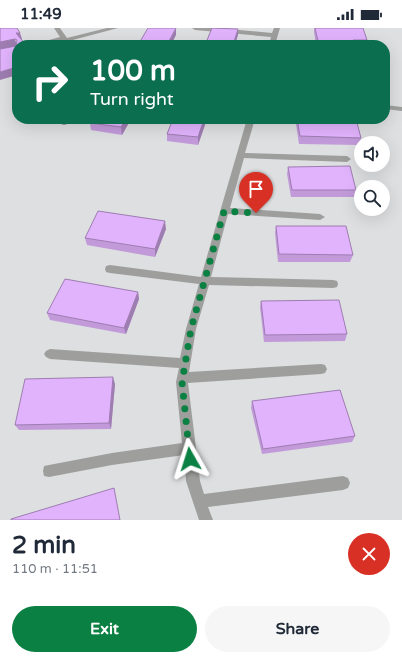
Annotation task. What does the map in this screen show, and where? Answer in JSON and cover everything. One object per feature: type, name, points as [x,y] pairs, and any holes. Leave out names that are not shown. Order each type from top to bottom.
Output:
[{"type":"street","points":[[57,28],[65,40]]},
{"type":"street","points":[[70,40],[115,28]]},
{"type":"street","points":[[195,28],[275,36]]},
{"type":"street","points":[[274,40],[277,28]]},
{"type":"street","points":[[390,108],[402,109]]},
{"type":"street","points":[[206,520],[193,481],[182,378],[191,329],[249,124]]},
{"type":"street","points":[[240,155],[347,159]]},
{"type":"street","points":[[224,211],[320,217]]},
{"type":"street","points":[[110,269],[204,282],[333,284]]},
{"type":"street","points":[[50,354],[185,363]]},
{"type":"street","points":[[182,378],[321,369]]},
{"type":"street","points":[[49,471],[112,459],[189,448]]},
{"type":"street","points":[[200,501],[343,483]]},
{"type":"building","points":[[0,28],[17,28],[20,33],[16,33],[22,40],[15,39],[0,42]]},
{"type":"building","points":[[148,28],[176,28],[170,40],[141,40]]},
{"type":"building","points":[[212,28],[238,29],[235,40],[207,40]]},
{"type":"building","points":[[315,28],[363,28],[367,40],[353,40],[318,40]]},
{"type":"building","points":[[12,47],[12,68],[0,72],[0,49]]},
{"type":"building","points":[[98,124],[123,124],[121,127]]},
{"type":"building","points":[[171,124],[202,124],[198,137],[167,134]]},
{"type":"building","points":[[298,124],[357,124],[360,136],[354,136],[354,138],[300,136]]},
{"type":"building","points":[[350,166],[354,182],[354,190],[292,190],[288,167]]},
{"type":"building","points":[[98,211],[165,221],[155,249],[85,238]]},
{"type":"building","points":[[276,226],[346,226],[353,255],[279,254]]},
{"type":"building","points":[[65,279],[138,292],[124,328],[47,313]]},
{"type":"building","points":[[339,300],[347,334],[265,335],[261,301]]},
{"type":"building","points":[[113,377],[109,423],[15,425],[25,379]]},
{"type":"building","points":[[340,390],[355,436],[263,449],[252,401]]},
{"type":"building","points":[[114,488],[120,520],[11,520],[11,519]]},
{"type":"route","points":[[190,459],[182,382],[191,329],[224,211],[256,213]]}]
